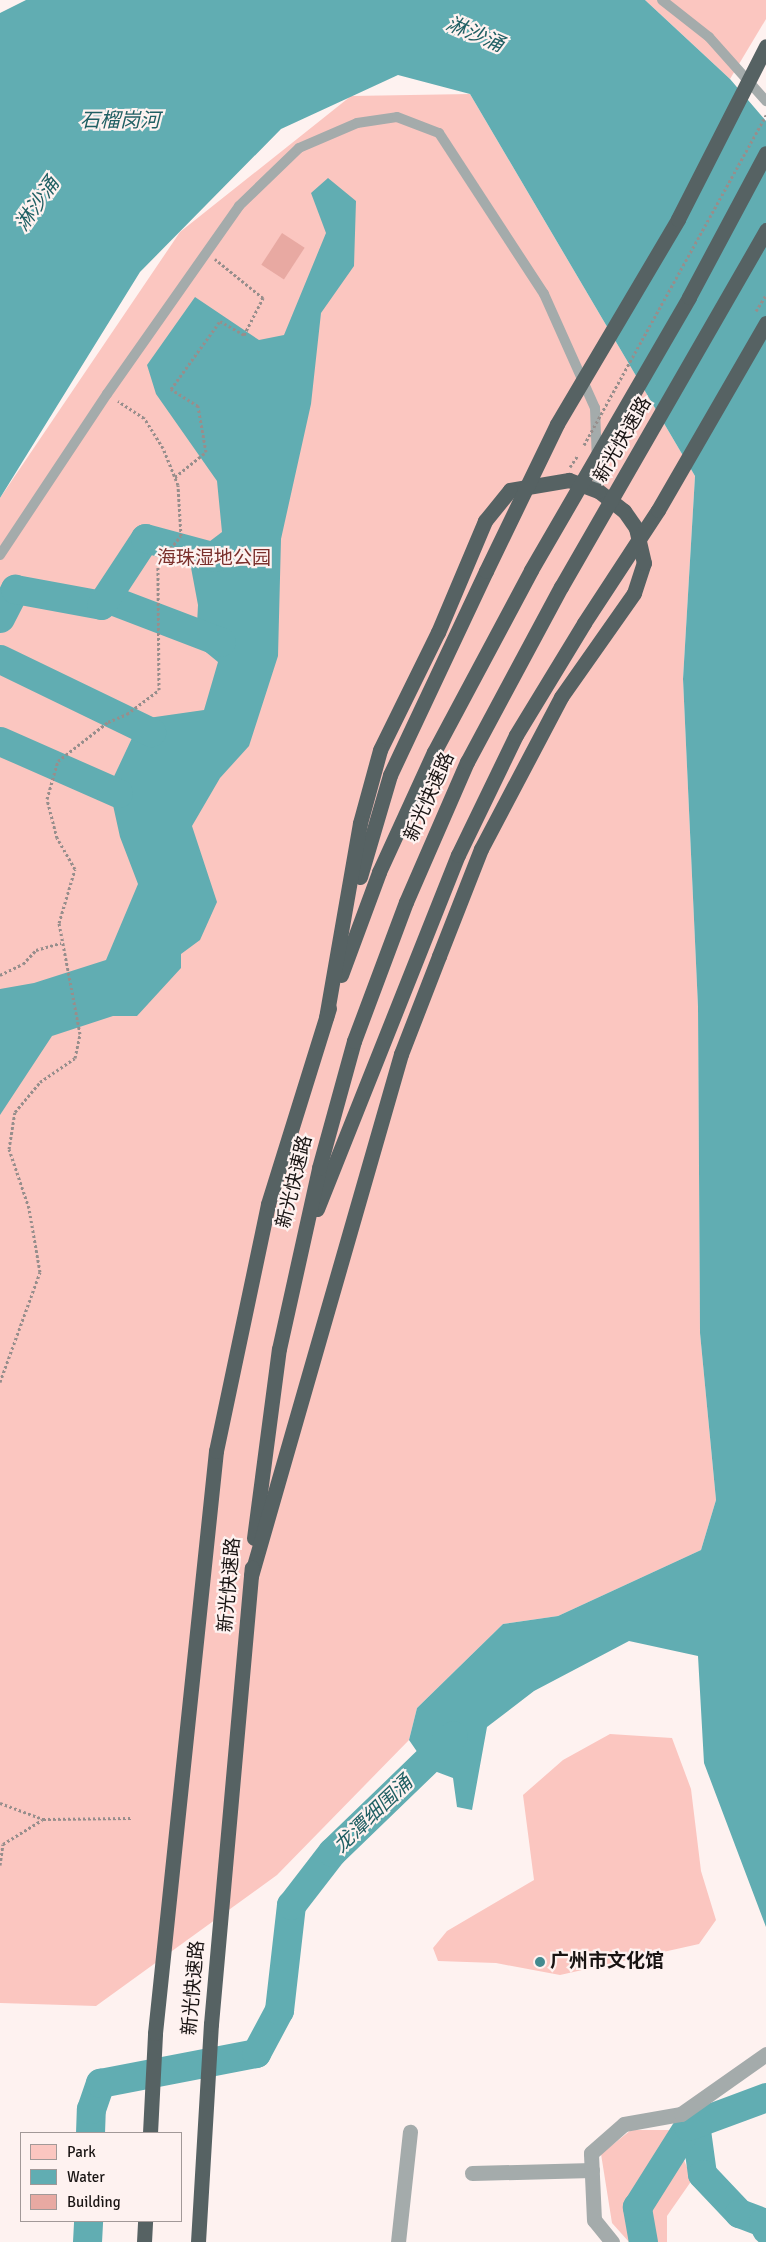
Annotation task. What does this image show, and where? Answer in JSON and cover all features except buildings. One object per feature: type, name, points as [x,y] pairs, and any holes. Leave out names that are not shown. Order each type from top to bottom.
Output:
[{"type":"highway","points":[[326,1017],[365,856],[390,775],[557,424],[678,219],[766,46]]},
{"type":"highway","name":"新光快速路","points":[[150,2132],[155,2033],[216,1451],[268,1204],[326,1017],[379,872],[414,795],[487,646],[716,248],[766,154]]},
{"type":"highway","name":"新光快速路","points":[[198,2242],[211,2024],[263,1448],[297,1262],[354,1041],[406,902],[467,762],[561,587],[766,230]]},
{"type":"highway","points":[[297,1262],[458,855],[516,735],[584,623],[658,510],[766,323]]},
{"type":"highway","points":[[251,1576],[401,1054],[439,956],[481,849],[562,697],[634,593],[644,563],[632,522],[624,511],[598,491],[569,480],[510,490],[485,521],[438,632],[380,750],[360,823],[326,1017]]},
{"type":"highway","points":[[144,2242],[145,2222]]},
{"type":"street","points":[[612,2242],[594,2220],[591,2153],[624,2124],[681,2114],[766,2054]]},
{"type":"street","points":[[398,2242],[410,2132]]},
{"type":"street","points":[[472,2173],[592,2170]]},
{"type":"lane","points":[[662,0],[709,37],[766,101]]},
{"type":"lane","points":[[0,555],[106,394],[239,206],[299,148],[357,123],[397,116],[438,133],[544,294],[595,408],[598,491]]},
{"type":"path","points":[[580,452],[766,115]]},
{"type":"path","points":[[175,477],[206,452],[198,406],[171,390],[220,321],[244,335],[263,298],[206,252]]},
{"type":"path","points":[[0,1382],[40,1272],[30,1208],[9,1149],[15,1112],[40,1082],[75,1058],[80,1034],[59,923],[75,869],[57,838],[47,799],[52,776],[58,761],[108,722],[127,714],[159,690],[158,564],[181,536],[175,477],[163,448],[144,418],[106,394]]},
{"type":"path","points":[[0,975],[23,964],[36,950],[62,943]]},
{"type":"path","points":[[0,1803],[43,1819],[131,1818]]},
{"type":"path","points":[[0,1865],[4,1844],[43,1819]]},
{"type":"green space","points":[[645,0],[766,0],[766,19],[730,79]]},
{"type":"green space","name":"海珠湿地公园","points":[[470,94],[695,476],[683,679],[698,1007],[700,1333],[716,1500],[701,1550],[558,1616],[503,1624],[417,1708],[409,1740],[277,1875],[96,2006],[0,2003],[0,498],[180,232],[351,96]]},
{"type":"green space","points":[[610,1734],[672,1738],[691,1789],[701,1871],[716,1920],[699,1944],[560,1975],[496,1963],[438,1961],[433,1948],[447,1931],[534,1880],[523,1795],[563,1760]]},
{"type":"green space","points":[[631,2130],[672,2130],[692,2180],[667,2216],[667,2242],[629,2242],[612,2223],[601,2154]]},
{"type":"water","name":"石榴岗河","points":[[26,0],[645,0],[730,79],[766,121],[766,1927],[704,1763],[698,1656],[629,1641],[534,1691],[487,1727],[472,1810],[457,1807],[453,1778],[429,1769],[409,1740],[417,1708],[503,1624],[558,1616],[701,1550],[716,1500],[700,1333],[698,1007],[683,679],[695,476],[470,94],[398,75],[281,129],[140,272],[0,498],[0,13]]},
{"type":"water","points":[[328,178],[356,201],[354,266],[321,313],[311,404],[281,539],[278,656],[249,746],[220,778],[192,826],[217,902],[200,940],[181,954],[181,968],[137,1016],[113,1016],[52,1036],[0,1115],[0,989],[34,983],[106,960],[138,884],[120,837],[109,787],[141,719],[204,710],[218,662],[196,644],[198,605],[189,557],[222,532],[217,481],[156,394],[147,365],[195,297],[259,340],[284,335],[326,233],[311,193]]},
{"type":"waterway","points":[[0,618],[15,589],[101,605],[145,538],[216,557]]},
{"type":"waterway","points":[[106,598],[221,642]]},
{"type":"waterway","points":[[0,659],[151,732]]},
{"type":"waterway","points":[[0,741],[118,793]]},
{"type":"waterway","name":"龙潭细围涌","points":[[90,2132],[91,2109],[100,2083],[256,2053],[279,2010],[291,1905],[332,1852],[453,1735]]},
{"type":"waterway","points":[[643,2242],[637,2207],[688,2126],[766,2097]]},
{"type":"waterway","points":[[695,2123],[702,2174],[739,2213],[763,2222],[766,2229]]},
{"type":"waterway","name":"龙潭细围涌","points":[[87,2242],[88,2222]]},
{"type":"place","name":"广州市文化馆","points":[[540,1962]]},
{"type":"water label","name":"淋沙涌","points":[[475,34]]},
{"type":"water label","name":"淋沙涌","points":[[37,204]]}]
